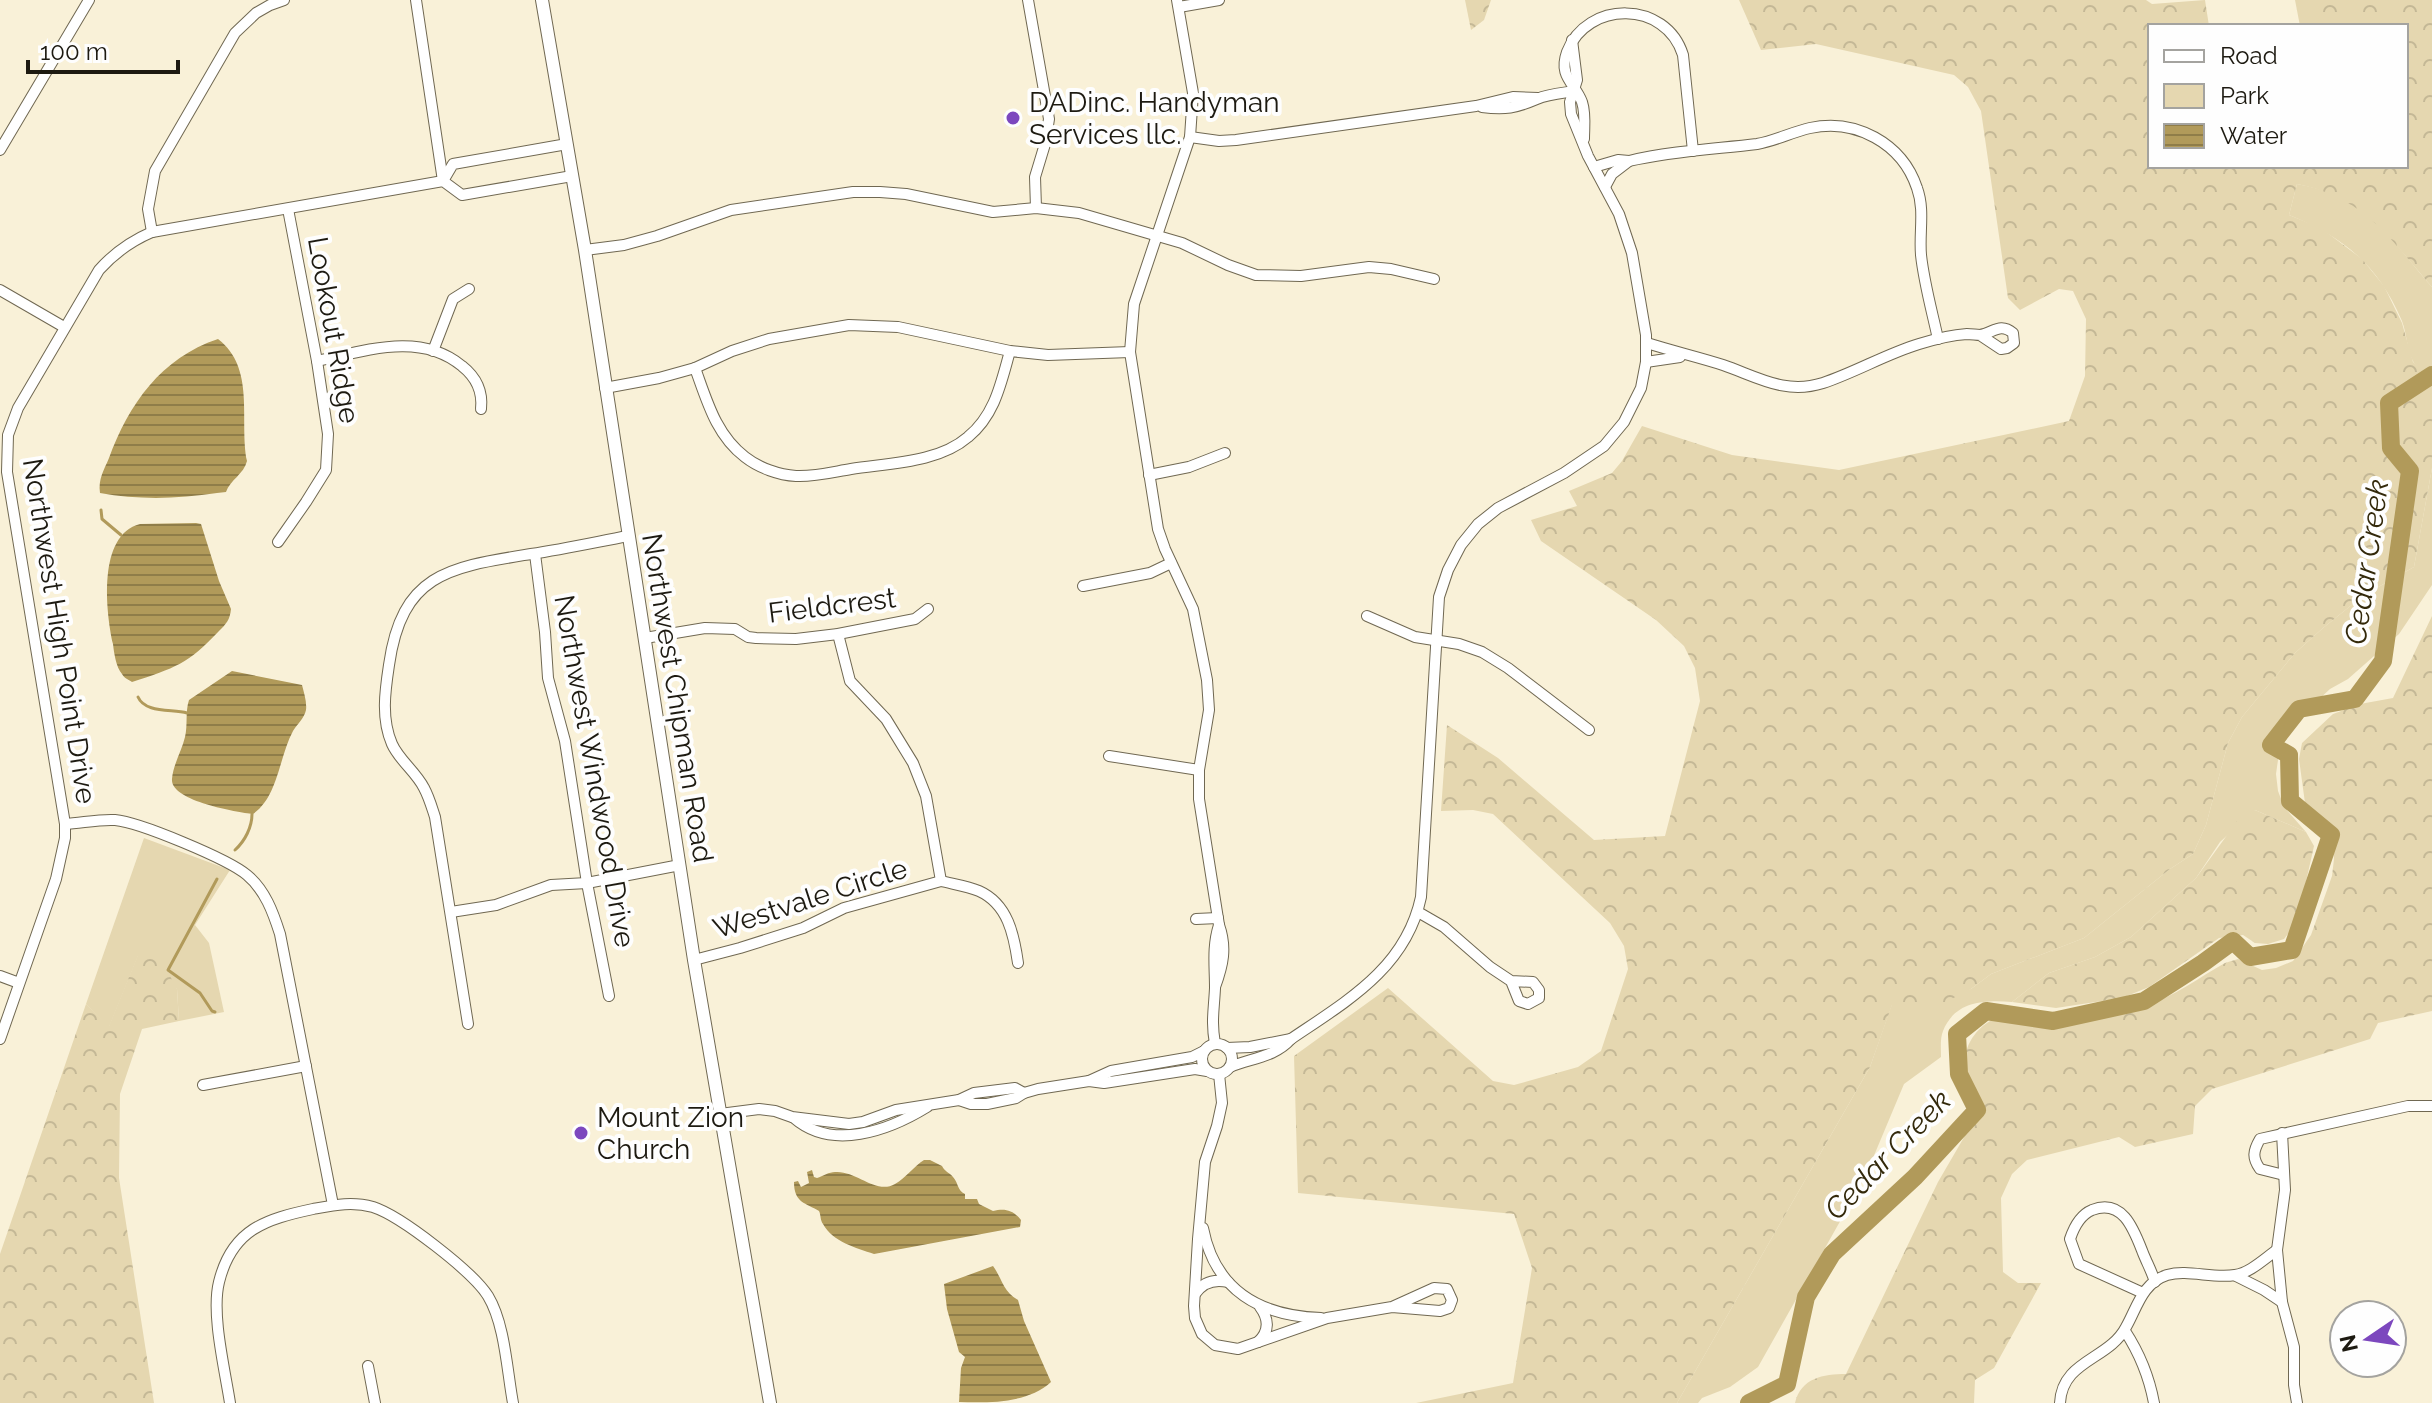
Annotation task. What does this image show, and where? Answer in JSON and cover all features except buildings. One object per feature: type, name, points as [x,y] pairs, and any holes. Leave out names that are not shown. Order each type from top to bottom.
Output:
[{"type":"main road","name":"Northwest Chipman Road","points":[[542,0],[585,250],[694,960],[770,1403]]},
{"type":"street","points":[[2,143],[89,0]]},
{"type":"street","points":[[152,232],[148,209],[155,171],[235,33],[256,13],[284,0]]},
{"type":"street","points":[[416,0],[443,181]]},
{"type":"street","points":[[1028,0],[1049,119],[1035,177],[1036,208]]},
{"type":"street","points":[[1215,1044],[1212,1026],[1215,987],[1224,965],[1224,940],[1218,922],[1199,799],[1199,770],[1209,694],[1193,609],[1158,529],[1130,352],[1134,304],[1190,137],[1193,93],[1178,4],[1219,0]]},
{"type":"street","points":[[1575,91],[1565,71],[1566,54],[1572,40],[1590,20],[1616,7],[1638,7],[1658,16],[1680,44],[1683,55],[1693,151]]},
{"type":"street","points":[[1190,137],[1236,140],[1476,106],[1513,97],[1538,98],[1575,91]]},
{"type":"street","points":[[1089,1081],[1104,1083],[1195,1069],[1219,1074],[1230,1067],[1275,1052],[1386,968],[1406,941],[1418,912],[1423,881],[1439,597],[1448,570],[1461,545],[1478,524],[1498,508],[1564,473],[1604,446],[1624,422],[1641,388],[1647,343],[1630,243],[1571,114],[1570,102],[1575,91]]},
{"type":"street","points":[[1594,167],[1618,160],[1765,143],[1806,128],[1831,125],[1854,128],[1875,137],[1888,146],[1917,186],[1922,206],[1921,252],[1938,339]]},
{"type":"street","name":"Northwest High Point Drive","points":[[443,181],[453,164],[567,144]]},
{"type":"street","points":[[1605,187],[1612,174],[1629,161]]},
{"type":"street","name":"Northwest High Point Drive","points":[[0,1039],[56,879],[65,838],[6,498],[8,435],[11,422],[99,270],[112,255],[152,232],[443,181],[462,195],[572,176]]},
{"type":"street","points":[[585,250],[624,245],[657,236],[731,210],[853,192],[906,194],[993,212],[1036,208],[1079,213],[1182,243],[1256,275],[1301,276],[1369,267],[1434,279]]},
{"type":"street","name":"Lookout Ridge","points":[[278,542],[326,470],[328,434],[288,209]]},
{"type":"street","points":[[433,351],[453,299],[469,289]]},
{"type":"street","points":[[0,290],[64,327]]},
{"type":"street","points":[[605,388],[695,368],[741,347],[769,339],[865,324],[898,327],[1010,351],[1048,355],[1130,352]]},
{"type":"street","points":[[1647,343],[1788,388],[1805,387],[1836,378],[1896,352],[1938,339],[1980,335]]},
{"type":"street","points":[[317,361],[383,347],[412,345],[433,351],[455,360],[472,374],[483,395],[481,409]]},
{"type":"street","points":[[695,368],[716,424],[747,460],[779,474],[807,476],[927,457],[956,446],[990,415],[1010,351]]},
{"type":"street","points":[[1646,362],[1686,356]]},
{"type":"street","points":[[1149,475],[1189,467],[1225,453]]},
{"type":"street","points":[[468,1024],[435,817],[425,788],[392,745],[385,719],[385,689],[392,642],[403,613],[420,589],[442,574],[480,561],[628,536]]},
{"type":"street","name":"Northwest Windwood Drive","points":[[535,554],[548,678],[565,741],[587,883],[609,996]]},
{"type":"street","points":[[1083,586],[1150,573],[1171,563]]},
{"type":"street","name":"Fieldcrest","points":[[645,638],[705,628],[735,629],[748,637],[777,640],[838,634],[915,619],[928,609]]},
{"type":"street","points":[[1367,616],[1415,637],[1471,648],[1493,658],[1589,730]]},
{"type":"street","points":[[838,634],[850,681],[886,719],[913,763],[933,823],[941,881],[980,892],[997,905],[1008,919],[1018,963]]},
{"type":"street","points":[[1109,756],[1199,770]]},
{"type":"street","points":[[65,824],[116,820],[130,823],[229,863],[248,876],[271,906],[280,934],[333,1205]]},
{"type":"street","points":[[451,912],[496,905],[551,885],[587,883],[680,865]]},
{"type":"street","name":"Westvale Circle","points":[[694,960],[803,928],[844,908],[941,881]]},
{"type":"street","points":[[1418,912],[1444,927],[1511,981]]},
{"type":"street","points":[[1196,919],[1218,922]]},
{"type":"street","points":[[0,976],[19,983]]},
{"type":"street","points":[[1227,1048],[1291,1039]]},
{"type":"street","points":[[720,1114],[759,1109],[775,1111],[792,1117],[819,1134],[846,1135],[883,1128],[911,1117],[932,1104],[959,1100],[987,1104],[1016,1098],[1024,1093],[1089,1081],[1111,1071],[1192,1057],[1215,1044],[1227,1048],[1232,1057],[1230,1067]]},
{"type":"street","points":[[1204,1051],[1202,1063],[1207,1071]]},
{"type":"street","points":[[203,1085],[306,1066]]},
{"type":"street","points":[[1219,1074],[1222,1103],[1205,1162],[1200,1215],[1195,1295],[1197,1327],[1215,1345],[1229,1349],[1253,1345],[1327,1318],[1392,1307],[1440,1311],[1449,1308],[1452,1300],[1447,1289],[1434,1288],[1392,1307]]},
{"type":"street","points":[[2284,1175],[2260,1169],[2253,1160],[2260,1139],[2408,1106],[2432,1106]]},
{"type":"street","points":[[2282,1133],[2282,1225],[2277,1250],[2282,1302],[2294,1347],[2297,1403]]},
{"type":"street","points":[[230,1403],[217,1317],[218,1286],[226,1262],[241,1240],[259,1224],[281,1216],[353,1203],[393,1216],[476,1280],[489,1297],[499,1319],[513,1403]]},
{"type":"street","points":[[2143,1293],[2079,1264],[2070,1239],[2081,1217],[2100,1208],[2111,1207],[2119,1211],[2133,1226],[2155,1282]]},
{"type":"street","points":[[1200,1215],[1209,1252],[1228,1282],[1245,1297],[1260,1306],[1295,1317],[1327,1318]]},
{"type":"street","points":[[2236,1276],[2277,1250]]},
{"type":"street","points":[[2060,1403],[2063,1384],[2072,1372],[2110,1346],[2125,1331],[2143,1293],[2165,1275],[2236,1276],[2282,1302]]},
{"type":"street","points":[[1195,1295],[1205,1284],[1217,1280],[1228,1282]]},
{"type":"street","points":[[1253,1345],[1266,1331],[1267,1318],[1260,1306]]},
{"type":"street","points":[[2125,1331],[2138,1350],[2154,1403]]},
{"type":"street","points":[[368,1366],[375,1403]]},
{"type":"green space","points":[[1465,0],[1491,0],[1484,20],[1471,30]]},
{"type":"green space","points":[[1739,0],[2146,0],[2152,4],[2205,0],[2209,24],[2148,24],[2148,168],[2408,168],[2408,24],[2300,24],[2295,0],[2432,0],[2432,287],[2374,222],[2341,199],[2297,184],[2289,215],[2321,228],[2362,259],[2384,286],[2402,323],[2413,362],[2432,379],[2432,468],[2414,567],[2364,595],[2323,628],[2295,653],[2242,717],[2228,743],[2206,825],[2193,854],[2084,938],[1991,974],[1971,989],[1928,1011],[1892,1005],[1870,1067],[1677,1403],[1416,1403],[1513,1383],[1532,1268],[1514,1214],[1298,1193],[1294,1056],[1388,988],[1493,1081],[1514,1085],[1578,1067],[1601,1051],[1628,969],[1624,946],[1610,923],[1493,814],[1473,810],[1441,811],[1447,725],[1498,758],[1594,840],[1665,836],[1700,701],[1695,668],[1684,646],[1656,620],[1541,541],[1531,520],[1577,506],[1569,491],[1612,473],[1642,426],[1732,455],[1839,470],[2069,421],[2085,376],[2086,319],[2073,291],[2059,289],[2020,310],[2008,298],[1981,111],[1968,87],[1954,75],[1816,44],[1761,50]]},
{"type":"green space","points":[[2297,184],[2336,195],[2362,210],[2432,287],[2432,379],[2414,363],[2393,301],[2370,269],[2343,243],[2289,215]]},
{"type":"green space","points":[[2432,468],[2432,585],[2399,634],[2348,679],[2330,689],[2281,739],[2276,774],[2278,791],[2284,807],[2306,832],[2255,810],[2220,842],[2196,878],[2131,937],[2095,957],[2049,973],[2012,1002],[1981,1002],[1955,1014],[1942,1034],[1941,1057],[1904,1084],[1865,1177],[1758,1367],[1730,1387],[1702,1398],[1698,1403],[1677,1403],[1870,1067],[1892,1004],[1971,989],[1991,974],[2084,938],[2193,854],[2206,825],[2228,743],[2242,717],[2295,653],[2323,628],[2364,595],[2414,567]]},
{"type":"green space","points":[[2432,616],[2432,1011],[2378,1023],[2370,1039],[2212,1089],[2195,1106],[2193,1134],[2135,1147],[2119,1137],[2027,1160],[2012,1174],[2001,1198],[2003,1272],[2018,1283],[2041,1283],[1994,1368],[1975,1380],[1974,1403],[1795,1403],[1802,1388],[1814,1379],[1846,1374],[1938,1182],[1970,1127],[1963,1069],[1970,1042],[1978,1031],[1990,1021],[2004,1018],[2055,1025],[2134,1010],[2238,959],[2262,970],[2293,961],[2311,935],[2332,876],[2334,859],[2333,849],[2317,817],[2305,803],[2299,759],[2302,743],[2333,714],[2360,704],[2393,698]]},
{"type":"green space","points":[[2255,810],[2306,832],[2314,846],[2291,930],[2284,939],[2268,944],[2255,943],[2243,935],[2219,938],[2149,987],[2122,998],[2056,1008],[2012,1002],[2049,973],[2095,957],[2131,937],[2196,878],[2243,813]]},
{"type":"green space","points":[[144,838],[230,870],[195,925],[209,943],[224,1012],[179,1021],[177,989],[138,956],[109,1027],[86,1004]]},
{"type":"green space","points":[[156,950],[177,989],[179,1021],[142,1029],[120,1094],[119,1178],[154,1403],[0,1403],[0,1254],[86,1004],[109,1026],[138,955]]},
{"type":"water","points":[[218,339],[230,351],[242,380],[247,461],[243,470],[226,492],[158,498],[100,493],[102,475],[117,438],[126,419],[150,385],[180,358]]},
{"type":"water","points":[[140,524],[201,524],[231,609],[229,619],[189,658],[132,682],[123,676],[117,664],[108,613],[108,576],[117,543],[126,531]]},
{"type":"water","points":[[232,671],[302,685],[306,701],[305,713],[288,741],[268,798],[253,814],[193,799],[174,787],[172,779],[185,737],[189,700]]},
{"type":"water","points":[[924,1160],[942,1166],[965,1194],[965,1199],[977,1199],[979,1204],[993,1211],[1012,1212],[1021,1220],[1020,1227],[874,1254],[846,1244],[833,1235],[822,1222],[819,1211],[796,1194],[794,1182],[798,1181],[801,1187],[809,1183],[807,1172],[812,1170],[817,1178],[843,1172],[873,1185],[888,1187]]},
{"type":"water","points":[[993,1266],[1006,1289],[1018,1300],[1051,1382],[1020,1398],[996,1402],[959,1402],[961,1368],[965,1357],[959,1352],[947,1309],[944,1284]]},
{"type":"waterway","name":"Cedar Creek","points":[[1749,1403],[1787,1384],[1806,1297],[1832,1254],[1915,1177],[1977,1110],[1959,1074],[1957,1034],[1986,1011],[2053,1021],[2144,1001],[2233,941],[2250,957],[2292,950],[2331,835],[2290,801],[2289,755],[2271,745],[2299,709],[2355,699],[2383,661],[2410,471],[2391,448],[2389,403],[2432,375]]},
{"type":"waterway","points":[[101,510],[102,519],[121,535]]},
{"type":"waterway","points":[[138,697],[152,708],[187,713]]},
{"type":"waterway","points":[[235,850],[247,834],[252,814]]},
{"type":"waterway","points":[[215,1012],[200,993],[168,970],[217,879]]},
{"type":"place","name":"DADinc. Handyman Services llc.","points":[[1013,118]]},
{"type":"place","name":"Mount Zion Church","points":[[581,1133]]}]
